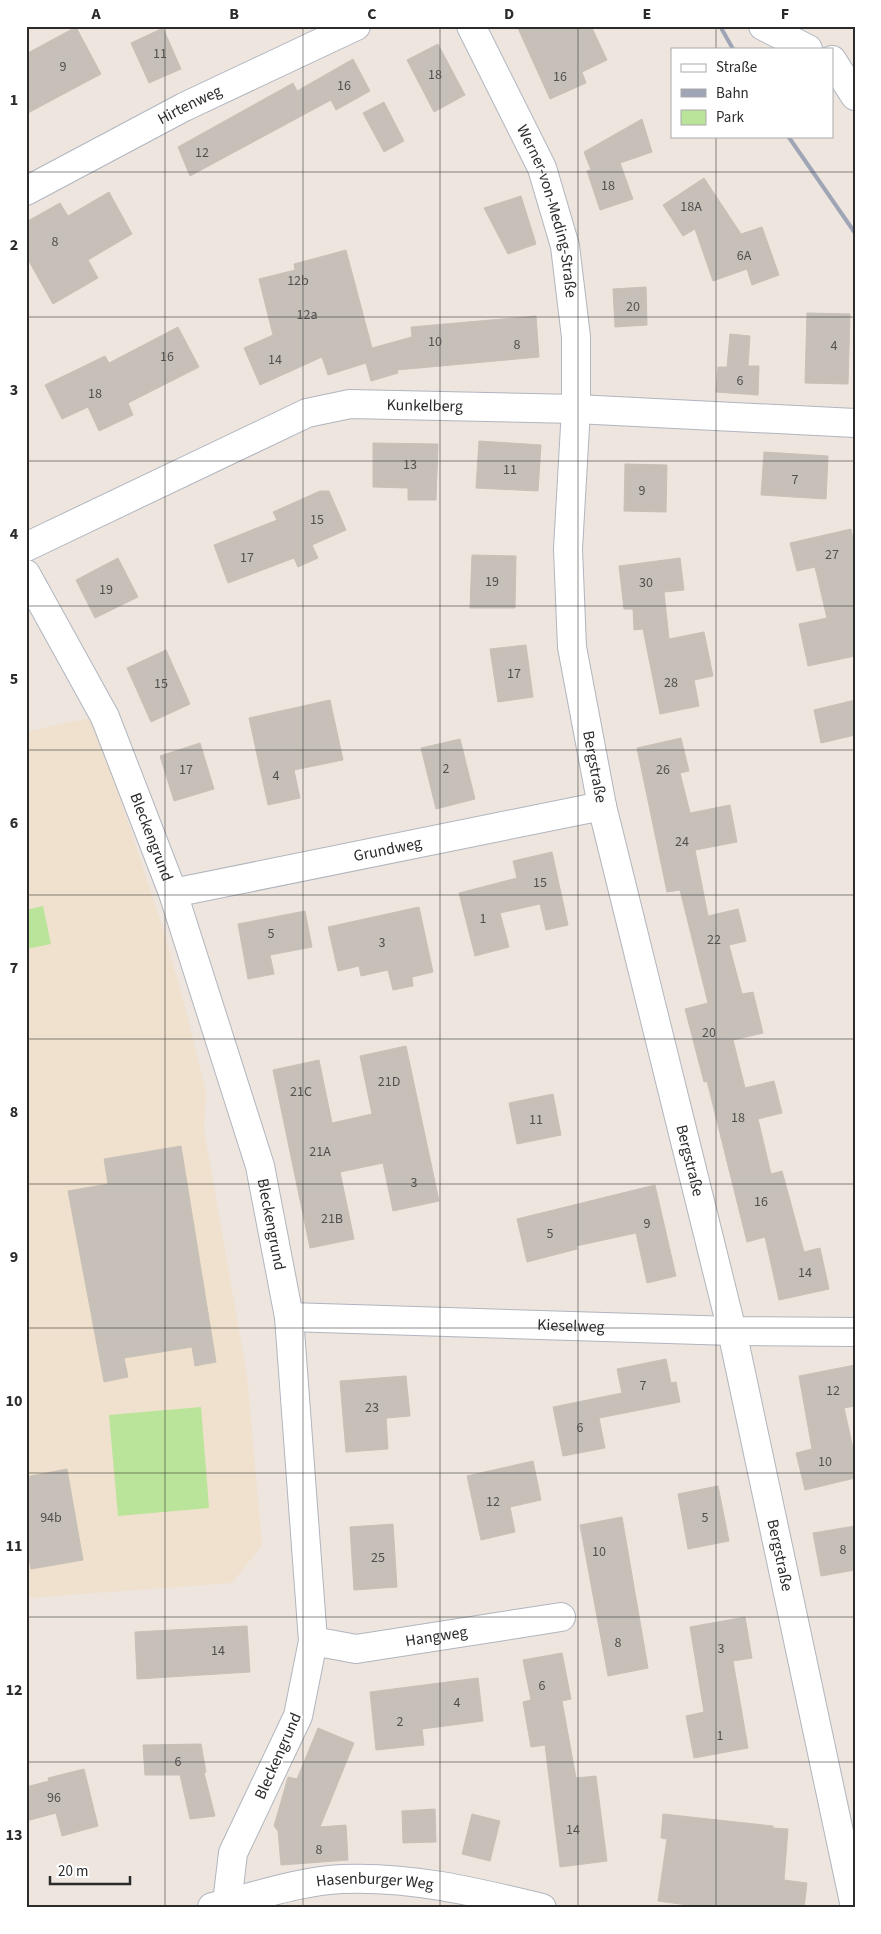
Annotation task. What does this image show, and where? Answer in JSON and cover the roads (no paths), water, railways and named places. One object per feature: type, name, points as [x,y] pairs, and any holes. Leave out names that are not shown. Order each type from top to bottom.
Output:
[{"type":"street","name":"Hirtenweg","points":[[26,191],[184,107],[356,26]]},
{"type":"street","name":"Werner-von-Meding-Straße","points":[[472,26],[542,168],[566,246],[576,337],[576,409]]},
{"type":"street","points":[[763,26],[806,48]]},
{"type":"street","points":[[841,58],[855,96]]},
{"type":"street","name":"Kunkelberg","points":[[26,547],[307,412],[350,404],[576,409],[855,423]]},
{"type":"street","name":"Bergstraße","points":[[576,409],[568,549],[572,647],[602,806],[732,1331],[855,1906]]},
{"type":"street","name":"Bleckengrund","points":[[26,574],[105,717],[173,893],[260,1166],[289,1317],[313,1641],[298,1716],[233,1854],[218,1906]]},
{"type":"street","name":"Grundweg","points":[[173,893],[602,806]]},
{"type":"street","name":"Kieselweg","points":[[289,1317],[732,1331],[855,1332]]},
{"type":"street","name":"Hangweg","points":[[313,1641],[356,1649],[561,1617]]},
{"type":"street","name":"Hasenburger Weg","points":[[218,1906],[289,1888],[341,1879],[403,1880],[465,1890],[542,1908]]},
{"type":"railway","points":[[720,26],[732,48]]},
{"type":"railway","points":[[789,138],[855,233]]}]
